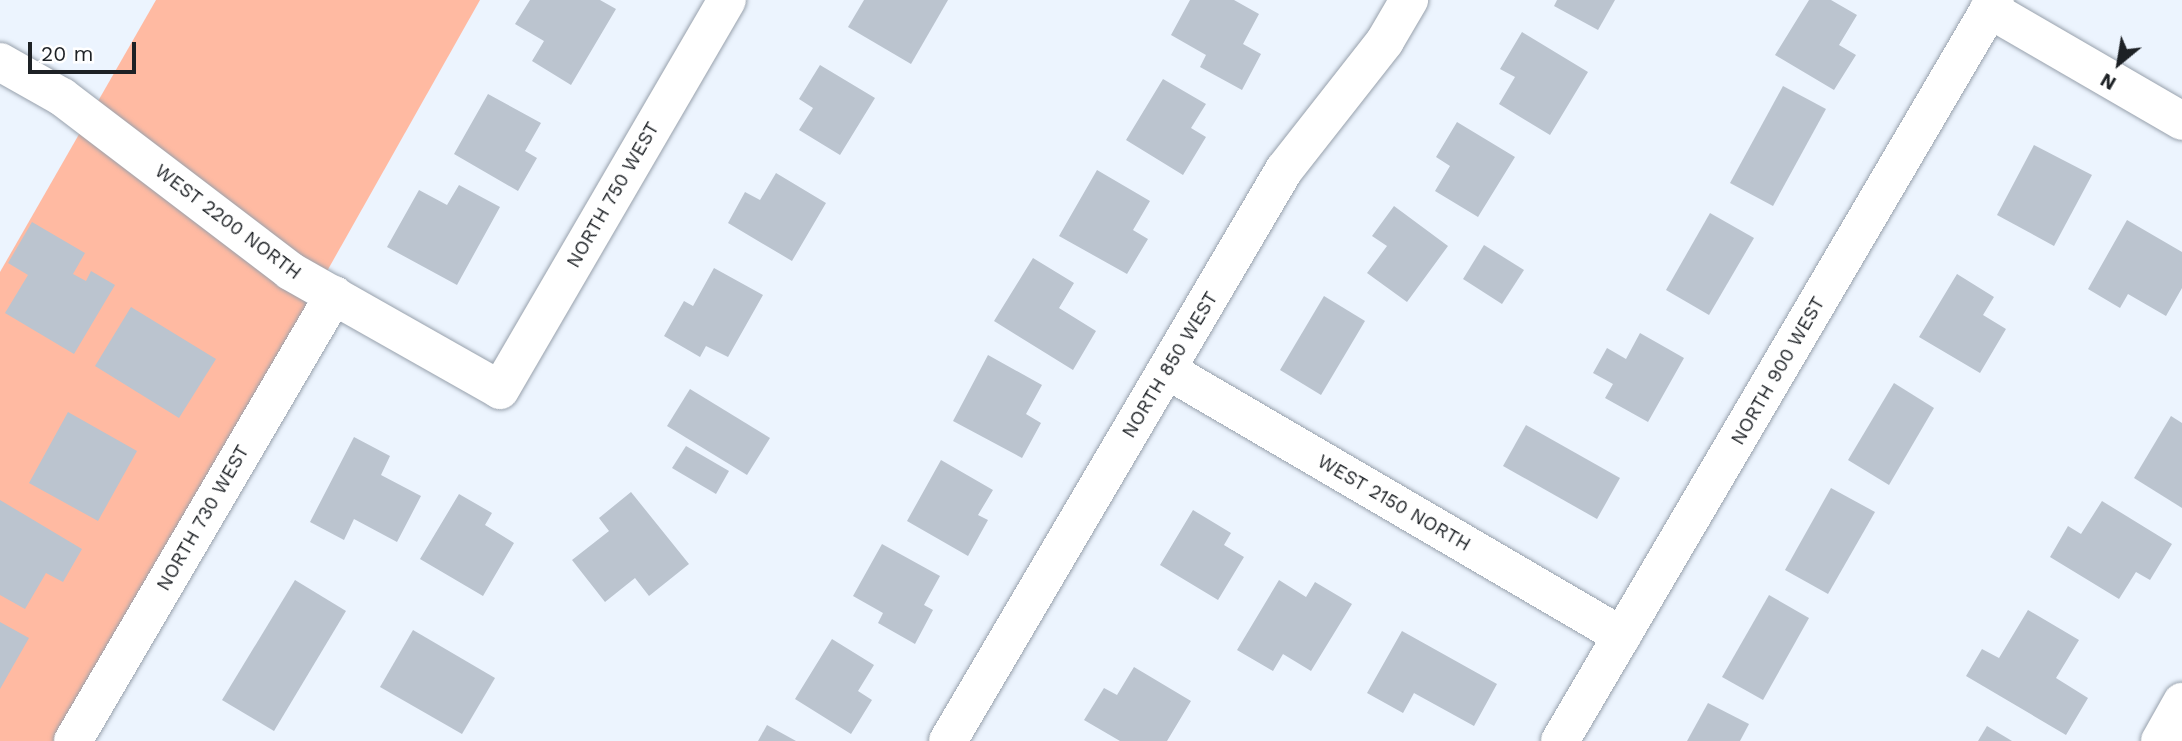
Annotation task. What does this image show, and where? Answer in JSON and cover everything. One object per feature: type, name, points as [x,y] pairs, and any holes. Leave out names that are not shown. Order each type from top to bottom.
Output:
[{"type":"street","name":"NORTH 750 WEST","points":[[500,390],[727,0]]},
{"type":"street","name":"NORTH 850 WEST","points":[[948,741],[1284,170],[1385,41],[1409,0]]},
{"type":"street","points":[[1992,5],[2182,121]]},
{"type":"street","name":"NORTH 900 WEST","points":[[1560,741],[1992,5]]},
{"type":"street","name":"WEST 2200 NORTH","points":[[0,62],[62,97],[290,271],[500,390]]},
{"type":"street","name":"NORTH 730 WEST","points":[[73,741],[334,295]]},
{"type":"street","name":"WEST 2150 NORTH","points":[[1167,370],[1622,636]]},
{"type":"street","points":[[2160,741],[2182,702]]},
{"type":"shaded area","points":[[156,0],[480,0],[62,741],[0,741],[0,272]]},
{"type":"building","points":[[530,0],[600,0],[616,9],[571,85],[532,61],[544,41],[515,24]]},
{"type":"building","points":[[864,0],[948,0],[911,64],[848,27]]},
{"type":"building","points":[[1190,0],[1234,0],[1259,14],[1243,44],[1261,54],[1242,90],[1200,67],[1206,55],[1171,35]]},
{"type":"building","points":[[1557,0],[1615,0],[1598,30],[1554,6]]},
{"type":"building","points":[[1809,0],[1831,0],[1857,15],[1839,45],[1856,55],[1834,90],[1775,55]]},
{"type":"building","points":[[1522,32],[1588,72],[1550,135],[1499,104],[1515,77],[1500,69]]},
{"type":"building","points":[[820,65],[875,98],[840,155],[799,130],[813,108],[799,99]]},
{"type":"building","points":[[1163,79],[1206,104],[1191,128],[1206,137],[1183,175],[1126,140]]},
{"type":"building","points":[[1783,86],[1826,109],[1773,206],[1730,183]]},
{"type":"building","points":[[488,94],[541,123],[525,151],[537,158],[518,191],[454,154]]},
{"type":"building","points":[[1457,122],[1515,157],[1478,217],[1435,191],[1450,166],[1436,157]]},
{"type":"building","points":[[2034,145],[2092,175],[2054,246],[1997,215]]},
{"type":"building","points":[[1097,170],[1150,201],[1133,230],[1148,239],[1127,274],[1059,236]]},
{"type":"building","points":[[776,173],[826,203],[792,261],[728,223],[745,192],[760,200]]},
{"type":"building","points":[[459,185],[500,207],[457,285],[387,247],[419,190],[447,205]]},
{"type":"building","points":[[1394,206],[1448,246],[1407,302],[1367,273],[1387,246],[1372,236]]},
{"type":"building","points":[[1710,213],[1754,238],[1709,315],[1666,290]]},
{"type":"building","points":[[2127,220],[2182,252],[2182,288],[2166,316],[2128,294],[2120,308],[2088,289]]},
{"type":"building","points":[[32,222],[85,253],[73,274],[86,281],[91,271],[115,285],[74,354],[5,313],[28,275],[8,263]]},
{"type":"building","points":[[1484,245],[1524,270],[1502,304],[1463,279]]},
{"type":"building","points":[[1033,258],[1074,283],[1059,308],[1096,331],[1073,370],[994,321]]},
{"type":"building","points":[[714,268],[763,295],[728,357],[706,346],[700,357],[664,336],[684,301],[693,306]]},
{"type":"building","points":[[1957,274],[1994,297],[1983,315],[2006,329],[1980,373],[1919,337]]},
{"type":"building","points":[[1324,296],[1365,321],[1321,395],[1280,370]]},
{"type":"building","points":[[131,307],[216,359],[179,418],[95,366]]},
{"type":"building","points":[[1640,333],[1684,358],[1648,422],[1605,398],[1613,384],[1593,373],[1607,348],[1626,359]]},
{"type":"building","points":[[988,355],[1042,385],[1026,414],[1041,423],[1022,458],[953,421]]},
{"type":"building","points":[[1894,383],[1934,408],[1889,485],[1848,460]]},
{"type":"building","points":[[690,389],[770,438],[747,475],[667,426]]},
{"type":"building","points":[[68,412],[137,451],[98,521],[29,483]]},
{"type":"building","points":[[2171,416],[2182,423],[2182,508],[2134,478]]},
{"type":"building","points":[[1526,425],[1620,478],[1597,519],[1503,466]]},
{"type":"building","points":[[354,437],[390,456],[381,475],[421,496],[397,542],[354,519],[344,540],[310,522]]},
{"type":"building","points":[[686,446],[729,471],[716,494],[672,468]]},
{"type":"building","points":[[941,460],[993,490],[978,515],[988,520],[968,556],[907,521]]},
{"type":"building","points":[[1831,488],[1875,512],[1828,594],[1785,570]]},
{"type":"building","points":[[631,492],[689,564],[649,596],[635,578],[605,602],[572,560],[609,531],[599,518]]},
{"type":"building","points":[[459,494],[492,513],[485,525],[514,543],[483,596],[420,559]]},
{"type":"building","points":[[0,500],[82,549],[63,582],[46,573],[25,609],[0,595]]},
{"type":"building","points":[[2102,501],[2172,544],[2150,580],[2136,572],[2119,599],[2050,557],[2068,526],[2081,534]]},
{"type":"building","points":[[1193,510],[1231,533],[1224,545],[1244,557],[1218,600],[1160,565]]},
{"type":"building","points":[[882,544],[940,576],[924,605],[933,610],[915,644],[878,623],[883,613],[853,596]]},
{"type":"building","points":[[295,580],[346,611],[274,731],[222,700]]},
{"type":"building","points":[[1279,580],[1306,597],[1315,582],[1352,604],[1311,671],[1283,654],[1273,671],[1237,650]]},
{"type":"building","points":[[1769,595],[1809,618],[1763,700],[1722,677]]},
{"type":"building","points":[[2028,610],[2079,640],[2056,678],[2088,698],[2066,735],[1966,676],[1982,649],[1999,658]]},
{"type":"building","points":[[0,622],[29,638],[0,689]]},
{"type":"building","points":[[413,630],[495,678],[462,734],[380,687]]},
{"type":"building","points":[[1402,631],[1497,684],[1474,726],[1414,693],[1403,713],[1367,693]]},
{"type":"building","points":[[832,639],[874,665],[858,691],[872,700],[851,734],[795,699]]},
{"type":"building","points":[[1134,667],[1191,701],[1167,741],[1120,741],[1084,720],[1104,688],[1117,695]]},
{"type":"building","points":[[1708,703],[1749,724],[1740,741],[1687,741]]},
{"type":"building","points":[[767,725],[796,741],[758,741]]},
{"type":"building","points":[[1987,726],[2012,741],[1978,741]]}]
